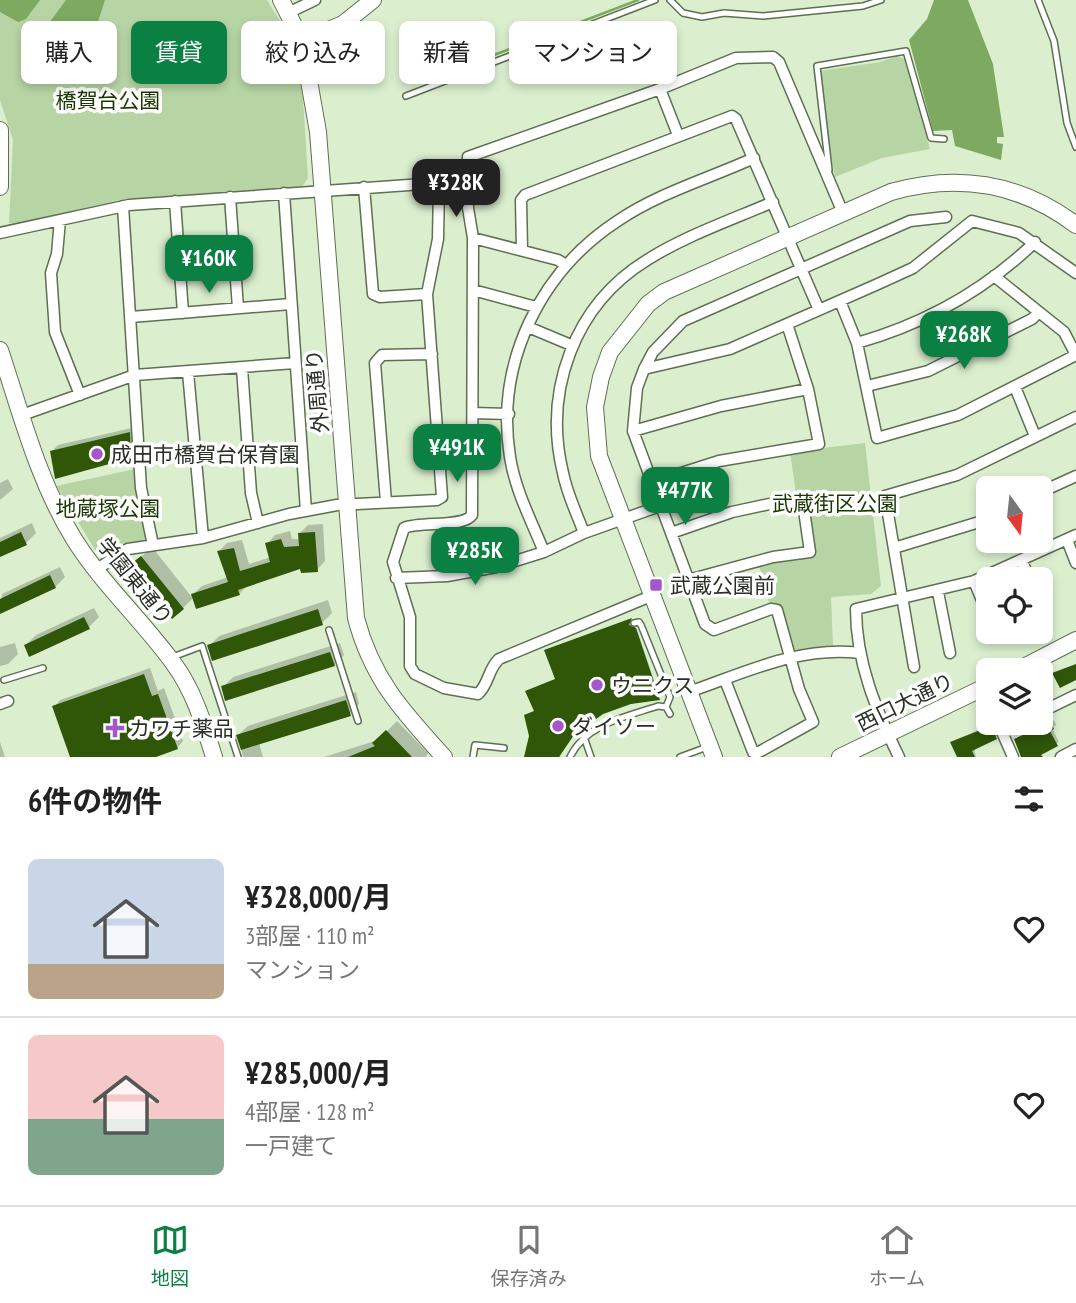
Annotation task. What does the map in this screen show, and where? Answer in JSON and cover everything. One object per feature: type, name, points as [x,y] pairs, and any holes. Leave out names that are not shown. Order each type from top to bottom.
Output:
[{"type":"street","points":[[285,6],[316,0]]},
{"type":"street","points":[[347,21],[373,0]]},
{"type":"street","points":[[651,596],[499,659],[490,668],[484,688],[478,694],[444,688],[415,674],[410,666],[410,617],[393,562],[404,527],[464,522],[471,516],[473,238],[468,208],[470,156],[660,89],[736,58],[773,57],[779,62],[843,213]]},
{"type":"street","name":"外周通り","points":[[311,84],[323,190],[352,592],[362,640],[381,683],[444,757]]},
{"type":"street","points":[[660,89],[678,135]]},
{"type":"street","points":[[522,250],[521,200],[525,195],[734,116],[818,310]]},
{"type":"street","points":[[0,130],[0,187]]},
{"type":"street","points":[[544,552],[510,459],[509,414],[514,359],[536,307],[565,265],[604,230],[637,209],[754,158]]},
{"type":"street","points":[[712,752],[599,456],[595,407],[610,352],[629,324],[664,292],[843,213],[915,185],[968,181],[999,186],[1027,196],[1076,225]]},
{"type":"street","points":[[0,233],[123,206],[364,187],[437,183],[439,186],[438,239],[428,276],[427,294],[442,497],[437,500],[347,504],[306,511],[203,538],[128,549],[97,569]]},
{"type":"street","points":[[364,187],[373,294],[380,297],[427,294]]},
{"type":"street","points":[[284,193],[306,511]]},
{"type":"street","points":[[230,197],[238,308]]},
{"type":"street","points":[[176,201],[183,313]]},
{"type":"street","points":[[584,533],[563,476],[557,432],[558,397],[571,345],[600,300],[636,267],[675,245],[773,202]]},
{"type":"street","points":[[123,206],[141,488],[153,545]]},
{"type":"street","points":[[725,680],[750,748],[759,752],[813,722],[799,689],[777,610],[771,609],[714,630],[709,628],[650,483],[633,431],[635,399],[644,369],[653,352],[683,321],[910,221],[946,217]]},
{"type":"street","points":[[60,220],[57,254],[51,273],[55,332],[80,395]]},
{"type":"street","points":[[644,369],[730,349],[840,301],[913,268],[972,221],[1019,233],[1076,273]]},
{"type":"street","points":[[473,238],[522,250],[565,265]]},
{"type":"street","points":[[857,343],[884,335],[933,314],[994,276],[1035,242]]},
{"type":"street","points":[[840,301],[857,343],[877,438],[958,415],[1076,355],[1064,332],[994,276]]},
{"type":"street","points":[[473,289],[536,307]]},
{"type":"street","points":[[131,317],[291,304]]},
{"type":"street","points":[[867,386],[928,371],[1032,319],[1038,313]]},
{"type":"street","points":[[650,483],[719,461],[819,444],[808,389],[787,324]]},
{"type":"street","points":[[528,327],[571,345]]},
{"type":"street","name":"学園東通り","points":[[0,349],[59,513],[97,569],[158,634],[188,687],[214,757]]},
{"type":"street","points":[[386,502],[375,363],[382,355],[432,354]]},
{"type":"street","points":[[22,415],[135,375],[295,362]]},
{"type":"street","points":[[242,368],[251,493],[258,523]]},
{"type":"street","points":[[188,372],[203,538]]},
{"type":"street","points":[[1015,387],[1035,436]]},
{"type":"street","points":[[633,431],[721,407],[808,389]]},
{"type":"street","points":[[473,413],[509,414]]},
{"type":"street","points":[[914,667],[885,496],[957,475],[1076,416]]},
{"type":"street","points":[[1054,486],[1076,475]]},
{"type":"street","points":[[671,533],[768,503],[798,498],[803,503],[810,552],[774,557],[688,580]]},
{"type":"street","points":[[396,578],[447,576],[496,567],[544,552],[584,533],[660,506]]},
{"type":"street","points":[[894,548],[976,523]]},
{"type":"street","points":[[899,757],[874,701],[860,653],[856,609],[938,592],[974,581],[1022,562],[1072,537],[1076,563]]},
{"type":"street","points":[[1022,562],[1024,567]]},
{"type":"street","points":[[974,581],[976,586]]},
{"type":"street","points":[[938,592],[950,653]]},
{"type":"street","points":[[1041,658],[1076,640]]},
{"type":"street","points":[[689,692],[806,653],[834,649],[860,653]]},
{"type":"street","name":"西口大通り","points":[[840,757],[976,691]]},
{"type":"street","points":[[1053,706],[1076,695]]},
{"type":"street","points":[[1003,735],[1008,755]]},
{"type":"street","points":[[1061,757],[1076,749]]},
{"type":"lane","points":[[406,96],[655,0]]},
{"type":"lane","points":[[670,0],[683,13],[702,17],[723,13],[762,16],[863,6],[881,0]]},
{"type":"lane","points":[[1038,0],[1054,41],[1067,123],[1076,147]]},
{"type":"lane","points":[[829,180],[817,66],[906,51],[931,138],[944,139]]},
{"type":"lane","points":[[634,623],[639,622],[641,625],[666,688],[670,701],[666,707]]},
{"type":"lane","points":[[329,630],[358,721]]},
{"type":"lane","points":[[170,658],[202,646],[237,757]]},
{"type":"lane","points":[[5,680],[43,668]]},
{"type":"lane","points":[[569,757],[584,737],[599,726],[658,705],[666,707],[670,714]]},
{"type":"lane","points":[[584,737],[591,757]]},
{"type":"lane","points":[[473,757],[475,745],[504,748]]},
{"type":"lane","points":[[680,757],[712,752]]},
{"type":"green space","name":"橋賀台公園","points":[[0,0],[267,0],[280,21],[241,21],[241,84],[302,84],[308,178],[302,187],[123,199],[16,224],[9,223],[13,140],[0,100]]},
{"type":"green space","points":[[897,56],[907,60],[930,149],[882,158],[835,177],[813,72],[880,62]]},
{"type":"green space","name":"武蔵街区公園","points":[[865,443],[881,586],[871,594],[831,597],[833,646],[782,651],[759,566],[761,561],[805,555],[790,452]]},
{"type":"green space","name":"地蔵塚公園","points":[[135,469],[148,540],[120,546],[100,558],[56,486]]},
{"type":"shaded area","points":[[0,0],[40,0],[26,19],[18,22],[0,12]]},
{"type":"shaded area","points":[[66,0],[105,0],[98,21],[51,21]]},
{"type":"shaded area","points":[[934,0],[968,0],[993,64],[1004,137],[997,137],[997,143],[1003,144],[1001,160],[955,146],[952,130],[933,131],[909,40],[927,19]]},
{"type":"building","points":[[130,432],[131,458],[55,479],[50,451]]},
{"type":"building","points":[[21,532],[27,545],[0,557],[0,542]]},
{"type":"building","points":[[315,532],[318,572],[301,573],[300,569],[238,590],[240,595],[196,609],[191,594],[228,582],[217,551],[234,548],[240,571],[270,562],[265,543],[281,539],[284,547],[299,546],[298,533]]},
{"type":"building","points":[[141,556],[184,609],[172,619],[128,566]]},
{"type":"building","points":[[50,575],[56,588],[0,614],[0,599]]},
{"type":"building","points":[[318,609],[323,625],[212,661],[207,645]]},
{"type":"building","points":[[84,617],[90,629],[29,657],[24,645]]},
{"type":"building","name":"ウニクス","points":[[632,618],[629,625],[636,628],[660,700],[631,704],[603,714],[574,735],[559,757],[524,757],[529,736],[524,715],[534,711],[525,691],[555,679],[544,650]]},
{"type":"building","points":[[330,652],[335,666],[225,701],[221,686]]},
{"type":"building","points":[[1076,664],[1076,680],[1060,688],[1053,673]]},
{"type":"building","name":"カワチ薬品","points":[[144,674],[152,696],[158,694],[178,749],[156,757],[70,757],[52,706]]},
{"type":"building","points":[[346,700],[351,716],[241,750],[236,735]]},
{"type":"building","points":[[386,730],[412,757],[348,757],[375,746],[372,743]]},
{"type":"building","points":[[976,732],[976,735],[995,735],[997,739],[972,751],[975,757],[957,757],[950,742]]},
{"type":"building","points":[[1023,735],[1052,735],[1058,746],[1041,755],[1043,757],[1021,757],[1014,739]]},
{"type":"waterway","points":[[495,55],[638,0]]},
{"type":"place","name":"成田市橋賀台保育園","points":[[97,454]]},
{"type":"place","name":"武蔵公園前","points":[[656,585]]},
{"type":"place","name":"ウニクス","points":[[597,685]]},
{"type":"place","name":"ダイソー","points":[[558,726]]},
{"type":"place","name":"カワチ薬品","points":[[115,728]]}]
